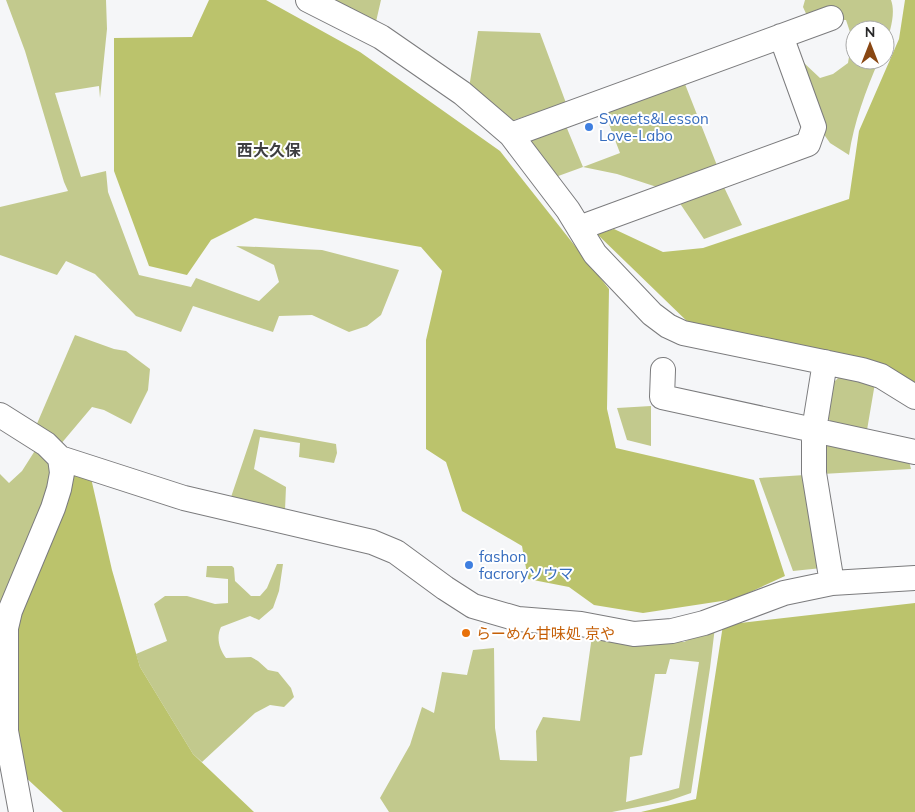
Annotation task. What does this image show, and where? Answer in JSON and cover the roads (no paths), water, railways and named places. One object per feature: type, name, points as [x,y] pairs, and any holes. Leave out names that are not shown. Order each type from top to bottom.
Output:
[{"type":"street","points":[[308,0],[381,37],[462,93],[512,135],[568,210],[595,254],[652,314],[668,326],[683,333],[862,370],[881,376],[915,397]]},
{"type":"street","points":[[512,135],[831,18]]},
{"type":"street","points":[[579,228],[808,144],[814,127],[781,36]]},
{"type":"street","points":[[825,362],[814,430],[814,473],[832,583]]},
{"type":"street","points":[[663,370],[662,397],[915,452]]},
{"type":"street","points":[[0,415],[46,444],[60,458],[184,498],[372,542],[396,552],[467,603],[518,619],[581,624],[634,634],[672,631],[704,624],[784,593],[832,583],[915,578]]},
{"type":"street","points":[[21,812],[6,731],[6,628],[10,610],[60,489],[62,474],[60,458]]},
{"type":"place","name":"Sweets&Lesson Love-Labo","points":[[589,127]]},
{"type":"place","name":"fashon facroryソウマ","points":[[469,565]]},
{"type":"place","name":"らーめん甘味処 京や","points":[[466,633]]},
{"type":"district","name":"西大久保","points":[[269,150]]}]
